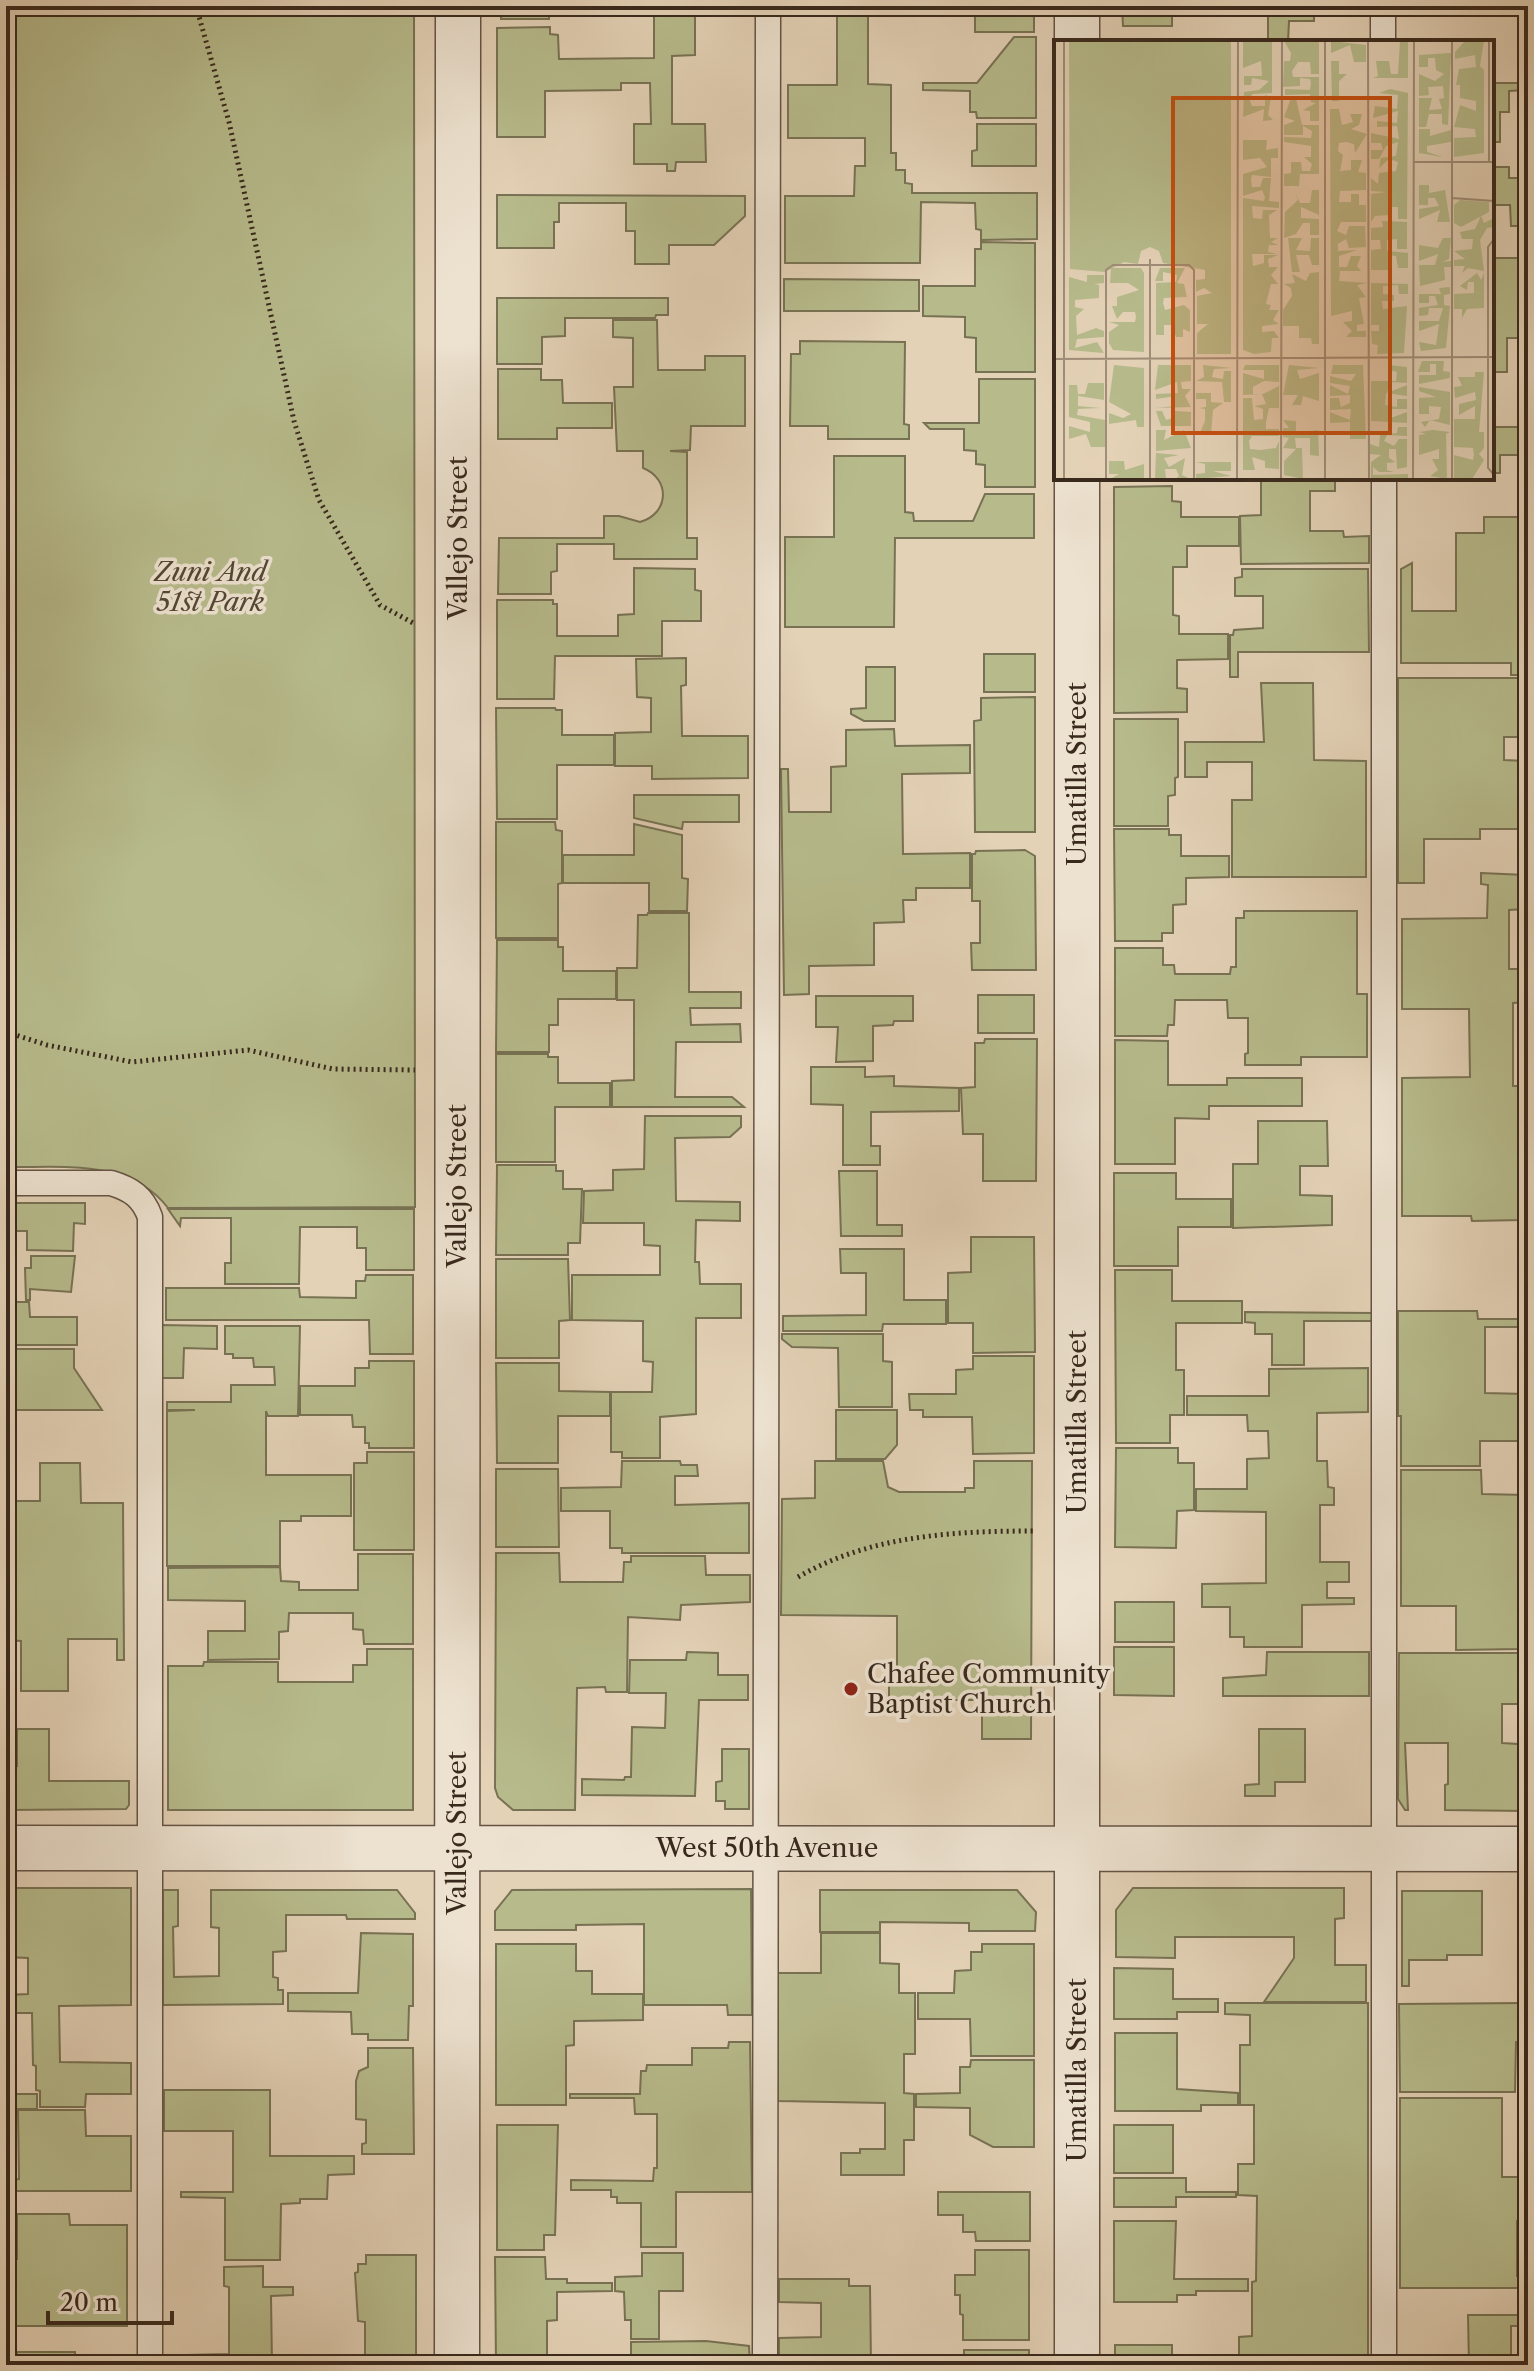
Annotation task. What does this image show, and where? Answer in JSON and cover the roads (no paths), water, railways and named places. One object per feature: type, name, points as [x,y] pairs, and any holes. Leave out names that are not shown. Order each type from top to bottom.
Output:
[{"type":"street","name":"Vallejo Street","points":[[457,2365],[458,6]]},
{"type":"street","points":[[1077,6],[1077,40]]},
{"type":"street","name":"Umatilla Street","points":[[1077,480],[1077,2365]]},
{"type":"street","name":"West 50th Avenue","points":[[6,1848],[1528,1849]]},
{"type":"lane","points":[[765,2365],[768,6]]},
{"type":"lane","points":[[1383,6],[1383,40]]},
{"type":"lane","points":[[1384,480],[1384,2365]]},
{"type":"lane","points":[[6,1183],[111,1183],[126,1187],[138,1195],[150,1217],[150,2365]]},
{"type":"place","name":"Chafee Community Baptist Church","points":[[851,1689]]},
{"type":"park label","name":"Zuni And 51st Park","points":[[210,587]]}]
